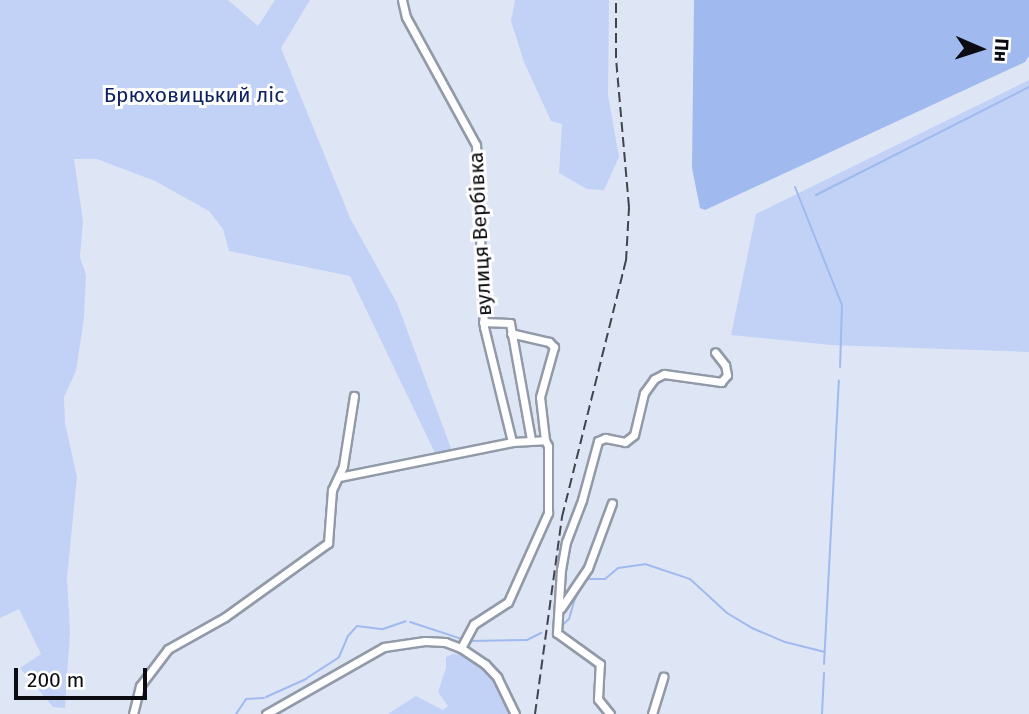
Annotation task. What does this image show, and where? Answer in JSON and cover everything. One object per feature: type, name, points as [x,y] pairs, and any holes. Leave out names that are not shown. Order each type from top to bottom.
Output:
[{"type":"street","name":"вулиця Вербівка","points":[[401,0],[406,17],[476,145],[483,322],[512,442]]},
{"type":"street","points":[[483,322],[507,321],[531,440]]},
{"type":"street","points":[[465,643],[474,624],[508,602],[545,524],[550,468],[541,389],[553,344],[511,333]]},
{"type":"street","points":[[610,714],[598,699],[600,664],[556,630],[566,542],[582,500],[598,442],[604,438],[625,442],[634,435],[644,393],[654,379],[664,374],[721,382],[727,375],[725,365],[715,352]]},
{"type":"street","points":[[133,714],[140,686],[168,649],[225,617],[328,543],[332,490],[339,477],[354,396]]},
{"type":"street","points":[[339,477],[512,442],[545,440]]},
{"type":"street","points":[[560,609],[588,568],[612,503]]},
{"type":"street","points":[[266,714],[384,647],[425,641],[465,643],[493,672],[515,714]]},
{"type":"street","points":[[652,714],[663,677]]},
{"type":"green space","name":"Брюховицький ліс","points":[[0,0],[228,0],[258,26],[275,0],[310,0],[281,48],[350,218],[397,303],[452,451],[435,453],[350,276],[229,251],[223,229],[209,211],[155,181],[97,159],[74,159],[83,221],[80,257],[86,275],[84,318],[76,371],[64,397],[65,423],[77,477],[67,578],[70,632],[65,708],[53,707],[20,668],[41,654],[19,609],[0,618]]},
{"type":"green space","points":[[515,0],[609,0],[608,95],[619,157],[604,190],[587,189],[559,173],[562,124],[551,121],[524,62],[511,21]]},
{"type":"green space","points":[[1029,80],[1029,352],[831,345],[731,335],[756,214]]},
{"type":"green space","points":[[453,654],[470,655],[492,672],[514,714],[388,714],[416,696],[443,710],[448,706],[438,692],[446,668],[446,657]]},
{"type":"shaded area","points":[[694,0],[1029,0],[1029,56],[1025,62],[705,210],[700,208],[692,168]]},
{"type":"waterway","points":[[816,195],[1029,87]]},
{"type":"waterway","points":[[795,187],[842,305],[840,367]]},
{"type":"waterway","points":[[824,664],[839,380]]},
{"type":"waterway","points":[[559,628],[569,619],[585,579],[605,579],[618,568],[645,564],[690,579],[727,613],[752,628],[785,642],[825,652]]},
{"type":"waterway","points":[[307,678],[339,657],[348,636],[357,626],[383,629],[406,621]]},
{"type":"waterway","points":[[410,622],[462,639]]},
{"type":"waterway","points":[[468,641],[527,640],[541,633]]},
{"type":"waterway","points":[[822,714],[824,673]]},
{"type":"waterway","points":[[266,697],[306,679]]},
{"type":"waterway","points":[[236,714],[246,699],[264,698]]},
{"type":"railway","points":[[535,714],[562,517],[626,261],[629,207],[616,58],[616,0]]}]
